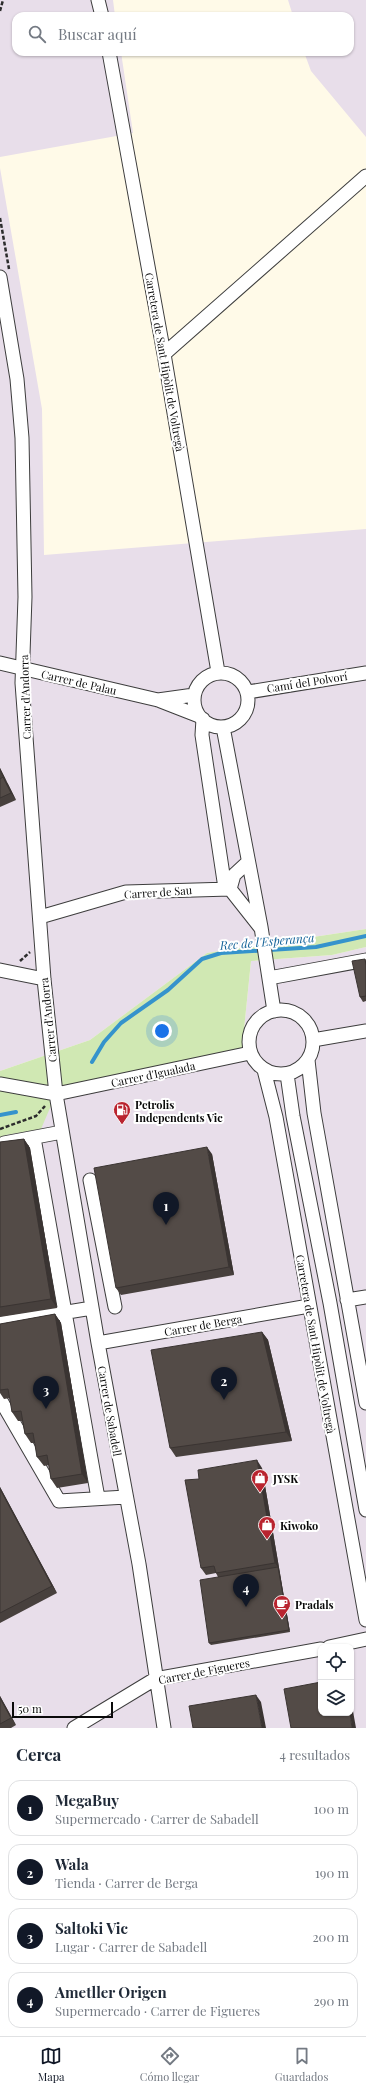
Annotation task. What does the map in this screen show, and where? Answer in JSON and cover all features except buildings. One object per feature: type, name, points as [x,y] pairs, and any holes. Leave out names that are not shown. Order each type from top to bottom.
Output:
[{"type":"street","points":[[98,0],[101,12]]},
{"type":"street","name":"Carretera de Sant Hipòlit de Voltregà","points":[[110,56],[164,354],[218,672]]},
{"type":"street","points":[[164,354],[366,176]]},
{"type":"street","name":"Carrer d'Andorra","points":[[0,277],[17,379],[22,438],[25,597],[22,668],[44,978],[56,1094]]},
{"type":"street","name":"Carrer de Palau","points":[[0,663],[158,700],[201,718]]},
{"type":"street","points":[[218,672],[227,673],[244,683],[248,692],[249,702],[243,715],[233,724],[223,727],[214,726],[201,718],[195,708],[194,695],[200,682],[208,675],[218,672]]},
{"type":"street","name":"Camí del Polvorí","points":[[248,692],[366,673]]},
{"type":"street","name":"Carrer de Palau","points":[[158,700],[194,695]]},
{"type":"street","points":[[201,718],[202,735],[228,889],[261,927]]},
{"type":"street","points":[[223,727],[261,927],[274,1011]]},
{"type":"street","points":[[228,889],[234,876],[248,862]]},
{"type":"street","name":"Carrer de Sau","points":[[40,917],[126,892],[228,889]]},
{"type":"street","points":[[269,978],[366,960]]},
{"type":"street","points":[[0,970],[44,978]]},
{"type":"street","points":[[274,1011],[286,1011],[298,1015],[310,1028],[313,1040],[312,1050],[308,1060],[299,1069],[287,1074],[275,1074],[264,1070],[250,1053],[249,1037],[253,1027],[260,1018],[274,1011]]},
{"type":"street","points":[[313,1040],[366,1032]]},
{"type":"street","name":"Carrer d'Igualada","points":[[56,1094],[250,1053]]},
{"type":"street","points":[[308,1060],[314,1113],[366,1403]]},
{"type":"street","name":"Carretera de Sant Hipòlit de Voltregà","points":[[264,1070],[276,1117],[308,1306],[366,1620]]},
{"type":"street","name":"Carretera de Sant Hipòlit de Voltregà","points":[[287,1074],[332,1311],[366,1510]]},
{"type":"street","points":[[0,1084],[56,1094]]},
{"type":"street","name":"Carrer de Sabadell","points":[[56,1094],[98,1343],[139,1564],[155,1679],[164,1728]]},
{"type":"street","points":[[0,1147],[4,1143],[62,1132]]},
{"type":"street","points":[[34,1138],[98,1498]]},
{"type":"street","points":[[90,1180],[115,1307]]},
{"type":"street","points":[[347,1300],[366,1297]]},
{"type":"street","name":"Carrer de Berga","points":[[98,1343],[308,1306]]},
{"type":"street","points":[[0,1323],[92,1308]]},
{"type":"street","points":[[0,1400],[59,1501],[126,1497]]},
{"type":"street","points":[[343,1644],[366,1639]]},
{"type":"street","name":"Carrer de Figueres","points":[[74,1728],[155,1679],[318,1650]]},
{"type":"path","points":[[0,11],[3,0]]},
{"type":"path","points":[[0,1129],[36,1116],[56,1094]]},
{"type":"shaded area","points":[[0,0],[113,0],[114,12],[12,12],[12,56],[122,56],[133,133],[0,157]]},
{"type":"shaded area","points":[[288,0],[366,0],[366,137],[311,71],[305,56],[354,56],[354,12],[292,12]]},
{"type":"shaded area","points":[[0,168],[42,409],[44,555],[366,529],[366,929],[207,953],[90,1040],[0,1071]]},
{"type":"shaded area","points":[[366,947],[366,1728],[0,1728],[0,1138],[56,1094],[242,1049],[251,961],[332,955]]},
{"type":"green space","points":[[366,929],[366,947],[332,955],[251,961],[242,1049],[56,1094],[41,1129],[6,1135],[0,1138],[0,1071],[90,1040],[207,953]]},
{"type":"waterway","name":"Rec de l'Esperança","points":[[92,1062],[104,1042],[121,1023],[168,990],[202,959],[221,953],[316,947],[366,936]]},
{"type":"waterway","name":"Rec de l'Esperança","points":[[0,1115],[16,1112]]},
{"type":"place","name":"Petrolis Independents Vic","points":[[122,1125]]},
{"type":"place","name":"MegaBuy","points":[[166,1225]]},
{"type":"place","name":"Wala","points":[[224,1400]]},
{"type":"place","name":"Saltoki Vic","points":[[46,1409]]},
{"type":"place","name":"JYSK","points":[[260,1493]]},
{"type":"place","name":"Kiwoko","points":[[267,1540]]},
{"type":"place","name":"Ametller Origen","points":[[246,1607]]},
{"type":"place","name":"Pradals","points":[[282,1619]]}]
